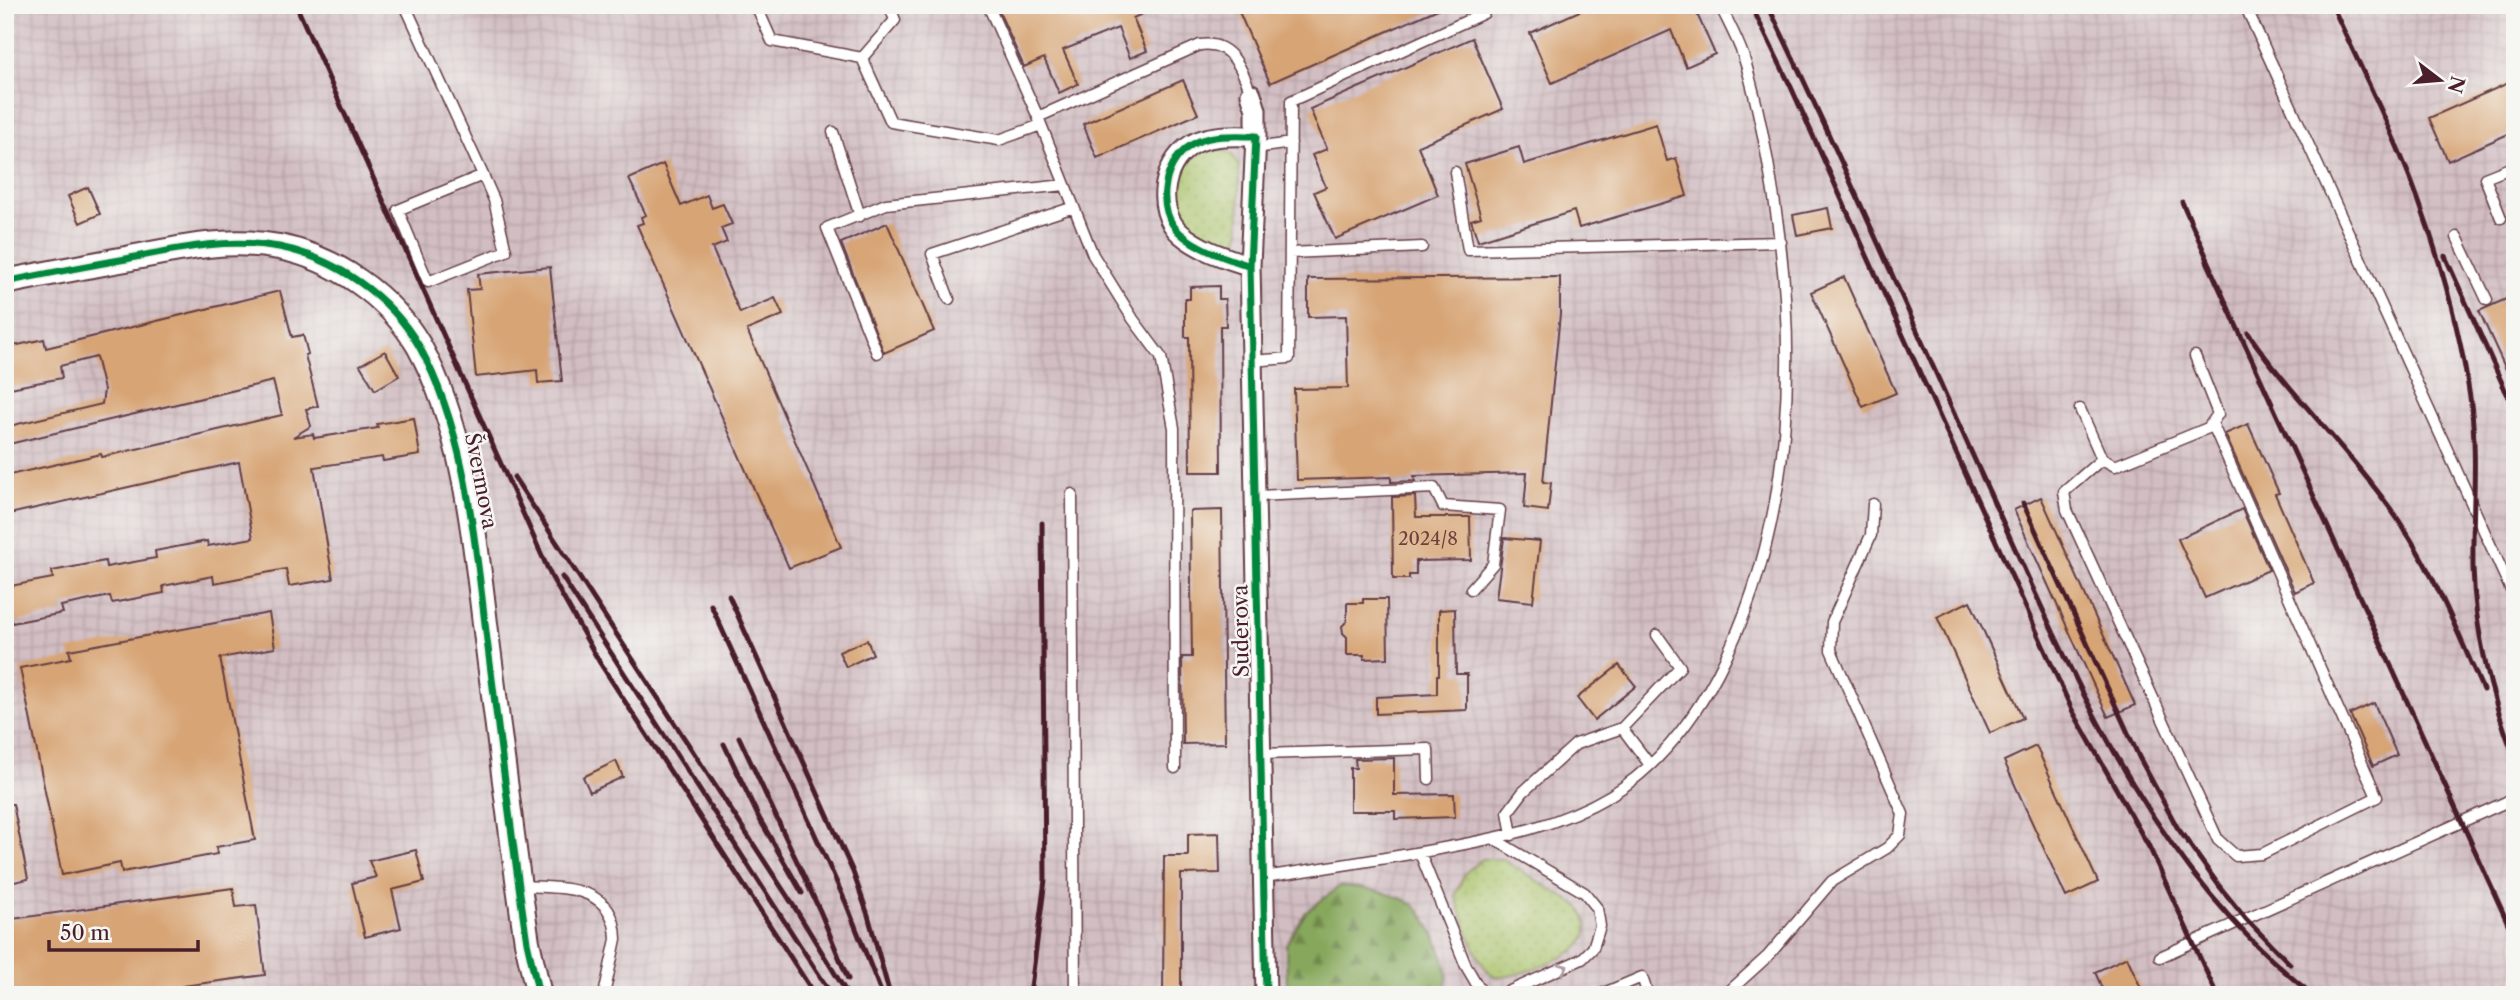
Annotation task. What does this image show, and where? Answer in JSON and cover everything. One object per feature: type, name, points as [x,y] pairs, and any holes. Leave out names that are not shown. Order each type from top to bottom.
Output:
[{"type":"street","name":"Suderova","points":[[1251,94],[1256,110],[1250,267],[1266,995]]},
{"type":"street","points":[[1250,267],[1217,255],[1181,234],[1168,216],[1164,192],[1174,163],[1191,145],[1216,137],[1256,142]]},
{"type":"street","name":"Švermova","points":[[6,281],[187,247],[236,242],[279,247],[313,256],[344,272],[395,313],[417,344],[434,377],[455,436],[476,550],[518,886],[539,995]]},
{"type":"lane","points":[[405,5],[483,175],[494,200],[506,251],[428,282],[398,210],[483,175]]},
{"type":"lane","points":[[756,5],[772,41],[862,58]]},
{"type":"lane","points":[[862,58],[895,20],[889,5]]},
{"type":"lane","points":[[988,5],[1039,121],[1093,255],[1133,319],[1161,357],[1174,428],[1174,768]]},
{"type":"lane","points":[[1252,361],[1290,358],[1291,101],[1484,13],[1485,5]]},
{"type":"lane","points":[[1264,877],[1494,839],[1581,812],[1614,793],[1650,765],[1674,741],[1699,709],[1727,656],[1745,613],[1765,550],[1777,484],[1786,408],[1787,305],[1782,242],[1764,141],[1742,54],[1720,5]]},
{"type":"lane","points":[[2245,5],[2515,599]]},
{"type":"lane","points":[[862,58],[891,122],[999,140],[1200,45],[1217,46],[1234,58],[1242,68],[1251,94]]},
{"type":"lane","points":[[833,132],[860,216]]},
{"type":"lane","points":[[1256,142],[1291,143]]},
{"type":"lane","points":[[2501,218],[2485,178],[2515,166]]},
{"type":"lane","points":[[1455,172],[1468,250],[1782,242]]},
{"type":"lane","points":[[877,352],[827,228],[886,204],[1065,185]]},
{"type":"lane","points":[[949,299],[932,254],[1074,207]]},
{"type":"lane","points":[[2457,237],[2487,300]]},
{"type":"lane","points":[[1290,253],[1422,247]]},
{"type":"lane","points":[[2080,409],[2102,459],[2115,466],[2208,428],[2218,414],[2194,356]]},
{"type":"lane","points":[[2102,459],[2064,492],[2067,510],[2218,840],[2236,856],[2262,854],[2377,797],[2212,423]]},
{"type":"lane","points":[[1256,496],[1434,488],[1443,506],[1500,510],[1493,564],[1471,589]]},
{"type":"lane","points":[[1073,494],[1075,995]]},
{"type":"lane","points":[[1725,995],[1768,956],[1832,881],[1887,848],[1900,835],[1903,814],[1831,650],[1832,622],[1871,535],[1873,504]]},
{"type":"lane","points":[[1512,835],[1508,812],[1523,792],[1576,744],[1622,728],[1679,667],[1657,635]]},
{"type":"lane","points":[[1622,728],[1650,765]]},
{"type":"lane","points":[[1261,754],[1428,749],[1429,779]]},
{"type":"lane","points":[[2160,957],[2515,798]]},
{"type":"lane","points":[[1494,839],[1585,893],[1597,908],[1600,926],[1593,948],[1583,959],[1501,995]]},
{"type":"lane","points":[[1420,853],[1478,993]]},
{"type":"lane","points":[[518,886],[575,888],[595,898],[608,910],[616,930],[616,939],[604,995]]},
{"type":"lane","points":[[1599,995],[1642,977],[1648,995]]},
{"type":"shaded area","points":[[5,5],[2515,5],[2515,995],[5,995]]},
{"type":"green space","points":[[1218,149],[1232,154],[1239,166],[1240,232],[1237,239],[1230,243],[1210,237],[1190,225],[1177,209],[1174,200],[1176,180],[1186,164],[1198,154]]},
{"type":"green space","points":[[1482,859],[1502,859],[1580,907],[1587,926],[1581,945],[1564,956],[1520,973],[1500,977],[1487,971],[1476,952],[1455,895],[1465,873]]},
{"type":"green space","points":[[1340,886],[1388,894],[1407,901],[1419,910],[1435,937],[1446,966],[1447,978],[1443,995],[1287,995],[1286,944],[1306,912]]},
{"type":"building","points":[[996,5],[1162,5],[1133,18],[1147,51],[1130,58],[1118,28],[1063,50],[1078,84],[1059,93],[1044,58],[1024,67]]},
{"type":"building","points":[[1236,5],[1447,5],[1270,83]]},
{"type":"building","points":[[1593,5],[1693,5],[1715,54],[1686,67],[1671,30],[1552,83],[1530,33]]},
{"type":"building","points":[[1472,38],[1503,109],[1418,146],[1438,195],[1335,239],[1314,192],[1326,187],[1312,155],[1327,149],[1310,109]]},
{"type":"building","points":[[1183,80],[1198,114],[1097,158],[1083,124]]},
{"type":"building","points":[[2515,80],[2515,131],[2448,161],[2429,118]]},
{"type":"building","points":[[1656,124],[1667,161],[1676,158],[1687,196],[1579,228],[1574,211],[1478,241],[1471,220],[1481,217],[1465,164],[1519,147],[1524,164]]},
{"type":"building","points":[[663,164],[681,206],[707,195],[712,208],[723,204],[732,224],[721,228],[727,242],[712,248],[740,313],[775,298],[783,315],[747,330],[841,547],[789,568],[637,225],[643,223],[641,217],[646,215],[629,179]]},
{"type":"building","points":[[88,187],[100,214],[80,223],[68,196]]},
{"type":"building","points":[[1828,208],[1832,228],[1797,235],[1793,215]]},
{"type":"building","points":[[887,223],[934,331],[884,353],[841,243]]},
{"type":"building","points":[[550,267],[562,381],[538,383],[537,370],[476,377],[467,290],[480,289],[478,274]]},
{"type":"building","points":[[1560,277],[1560,314],[1543,482],[1551,483],[1548,511],[1524,508],[1527,473],[1414,476],[1415,481],[1391,482],[1391,477],[1297,480],[1294,389],[1348,388],[1346,316],[1308,317],[1308,279]]},
{"type":"building","points":[[1844,277],[1896,393],[1863,407],[1811,292]]},
{"type":"building","points":[[1219,286],[1219,299],[1225,299],[1226,326],[1220,326],[1221,472],[1190,472],[1189,337],[1185,337],[1185,299],[1190,299],[1190,287]]},
{"type":"building","points":[[280,291],[292,337],[303,335],[308,354],[305,355],[318,406],[306,409],[311,426],[293,437],[313,434],[314,438],[378,428],[377,424],[414,418],[420,455],[383,461],[382,457],[314,467],[333,579],[289,586],[286,569],[214,583],[213,576],[163,586],[164,593],[112,603],[110,596],[61,606],[63,613],[12,623],[10,616],[5,617],[5,587],[53,578],[52,571],[105,561],[106,567],[156,558],[155,551],[207,541],[208,546],[253,538],[239,462],[5,515],[5,476],[101,454],[102,457],[282,415],[273,381],[5,445],[5,427],[102,404],[104,390],[96,357],[60,366],[62,378],[5,389],[5,348],[44,339],[46,348]]},
{"type":"building","points":[[2515,295],[2515,389],[2479,311]]},
{"type":"building","points":[[385,351],[399,376],[375,390],[360,365]]},
{"type":"building","points":[[2248,424],[2279,493],[2275,494],[2314,583],[2295,592],[2225,434]]},
{"type":"building","points":[[1415,496],[1416,517],[1470,517],[1471,560],[1416,561],[1416,575],[1409,575],[1409,579],[1393,579],[1392,497]]},
{"type":"building","points":[[2041,497],[2135,705],[2108,717],[2014,510]]},
{"type":"building","points":[[2242,509],[2269,570],[2205,598],[2178,539]]},
{"type":"building","points":[[1222,510],[1225,743],[1183,744],[1182,657],[1192,657],[1190,511]]},
{"type":"building","points":[[1504,538],[1540,541],[1533,602],[1496,598]]},
{"type":"building","points":[[1363,599],[1387,599],[1388,658],[1364,659],[1364,655],[1347,655],[1347,637],[1342,626],[1347,621],[1347,603],[1363,603]]},
{"type":"building","points":[[1970,601],[2023,718],[1990,733],[1937,617]]},
{"type":"building","points":[[1455,609],[1456,674],[1467,674],[1467,710],[1376,714],[1376,697],[1437,694],[1439,610]]},
{"type":"building","points":[[269,613],[275,648],[220,658],[255,840],[216,847],[217,854],[122,872],[120,863],[62,875],[20,668],[71,658],[69,650]]},
{"type":"building","points":[[867,640],[873,654],[846,667],[839,652]]},
{"type":"building","points":[[1619,665],[1636,686],[1594,720],[1577,698]]},
{"type":"building","points":[[2374,703],[2397,755],[2373,766],[2350,714]]},
{"type":"building","points":[[2036,746],[2098,882],[2066,897],[2004,761]]},
{"type":"building","points":[[1394,758],[1394,795],[1454,794],[1455,817],[1395,819],[1395,811],[1350,811],[1350,768],[1356,768],[1355,759]]},
{"type":"building","points":[[616,761],[623,777],[590,792],[583,777]]},
{"type":"building","points":[[5,804],[13,804],[28,879],[5,884]]},
{"type":"building","points":[[1219,833],[1220,873],[1181,874],[1181,995],[1163,995],[1164,856],[1188,856],[1188,834]]},
{"type":"building","points":[[416,850],[424,882],[392,890],[401,928],[365,937],[352,883],[376,877],[369,861]]},
{"type":"building","points":[[233,888],[236,907],[256,905],[265,975],[182,986],[183,995],[5,995],[5,920]]},
{"type":"building","points":[[2127,957],[2144,995],[2105,995],[2095,972]]},
{"type":"railway","points":[[296,5],[551,576],[600,663],[815,995]]},
{"type":"railway","points":[[1751,5],[1791,87],[2072,710],[2150,849]]},
{"type":"railway","points":[[2332,5],[2409,174],[2450,300],[2467,378],[2473,424],[2473,568],[2477,617],[2492,689],[2515,759]]},
{"type":"railway","points":[[1772,14],[1855,191],[2051,627],[2120,763],[2160,828],[2205,888],[2256,945],[2313,995]]},
{"type":"railway","points":[[2182,202],[2212,269]]},
{"type":"railway","points":[[2445,256],[2515,412]]},
{"type":"railway","points":[[2207,261],[2515,939]]},
{"type":"railway","points":[[2248,333],[2402,525],[2440,594],[2483,690]]},
{"type":"railway","points":[[514,477],[795,908],[848,995]]},
{"type":"railway","points":[[2023,503],[2139,757],[2177,827],[2246,919],[2290,964]]},
{"type":"railway","points":[[1030,995],[1045,880],[1042,523]]},
{"type":"railway","points":[[562,577],[832,995]]},
{"type":"railway","points":[[729,596],[853,872],[890,995]]},
{"type":"railway","points":[[711,605],[846,903],[881,992]]},
{"type":"railway","points":[[739,737],[820,911],[848,979]]},
{"type":"railway","points":[[724,744],[759,818],[802,893]]},
{"type":"railway","points":[[2147,842],[2217,995]]},
{"type":"cycle path","points":[[1250,266],[1214,253],[1189,240],[1172,224],[1167,212],[1166,185],[1176,159],[1185,149],[1204,139],[1256,136],[1250,266],[1266,995]]},
{"type":"cycle path","points":[[5,282],[183,248],[260,244],[300,252],[340,270],[377,296],[407,328],[419,346],[448,415],[466,489],[527,942],[539,995]]}]
